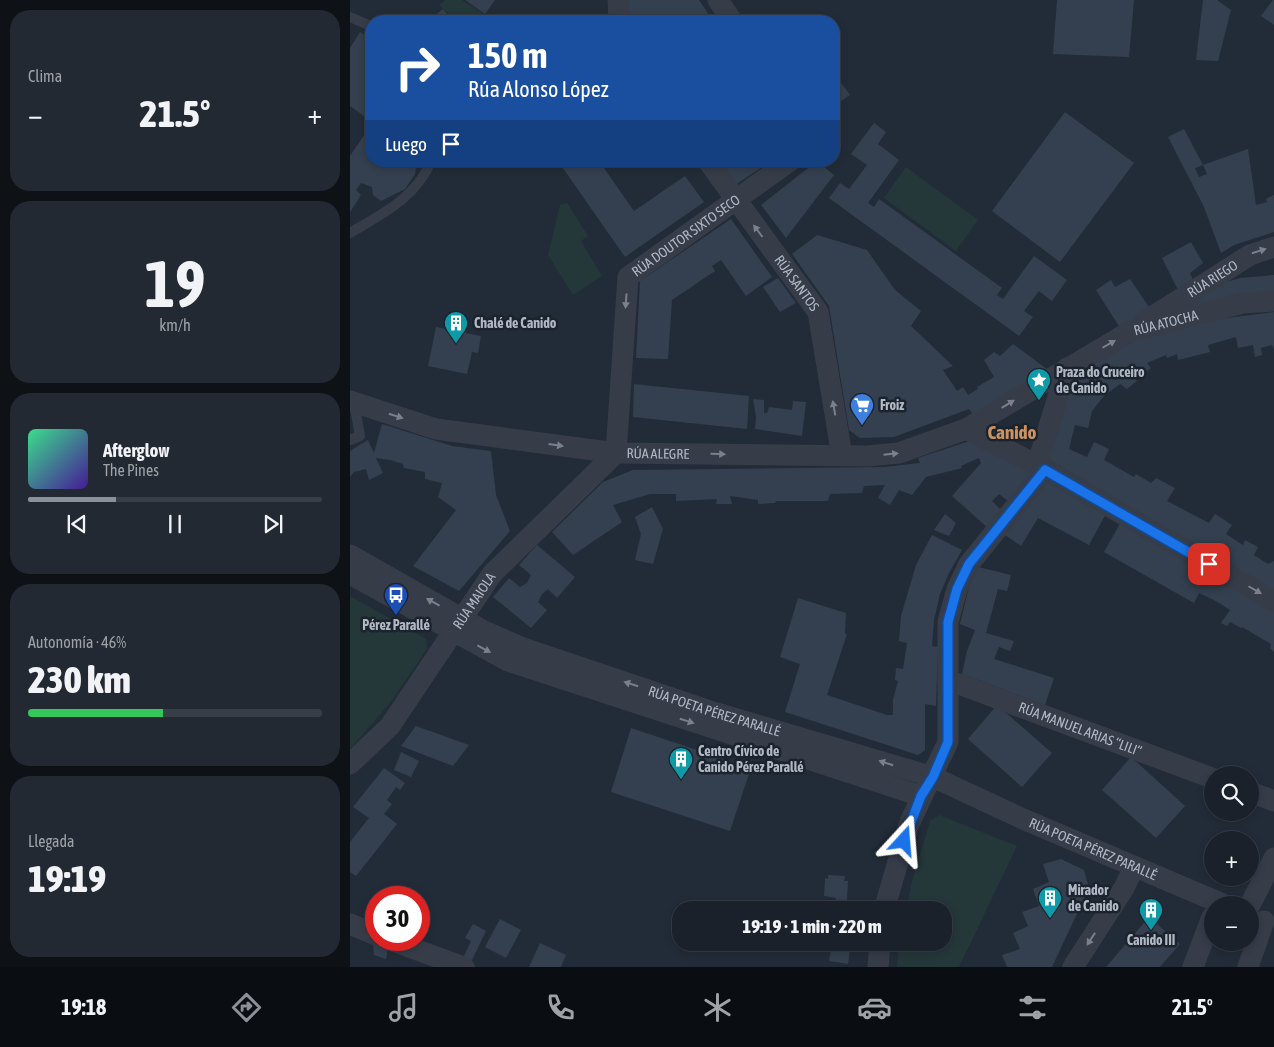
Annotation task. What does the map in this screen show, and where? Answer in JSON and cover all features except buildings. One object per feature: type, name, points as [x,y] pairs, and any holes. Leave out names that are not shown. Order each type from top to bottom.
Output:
[{"type":"street","points":[[618,0],[619,15]]},
{"type":"street","points":[[718,0],[728,15]]},
{"type":"street","name":"RÚA SANTOS","points":[[712,167],[818,312],[842,456]]},
{"type":"street","name":"RÚA DOUTOR SIXTO SECO","points":[[616,453],[628,277],[782,167]]},
{"type":"street","name":"RÚA RIEGO","points":[[1129,332],[1250,254],[1274,247]]},
{"type":"street","name":"RÚA ATOCHA","points":[[1067,368],[1129,332],[1243,303],[1274,301]]},
{"type":"street","points":[[966,429],[1067,368]]},
{"type":"street","points":[[887,901],[909,824],[948,742],[948,622],[957,589],[969,564],[1041,467],[1067,368]]},
{"type":"street","name":"RÚA ALEGRE","points":[[352,402],[436,429],[616,453],[842,456],[899,453],[966,429]]},
{"type":"street","points":[[966,429],[1041,467],[1274,601]]},
{"type":"street","name":"RÚA MAIOLA","points":[[350,764],[390,726],[492,574],[616,453]]},
{"type":"street","name":"RÚA POETA PÉREZ PARALLÉ","points":[[350,555],[458,625],[508,661],[921,796]]},
{"type":"street","name":"RÚA POETA PÉREZ PARALLÉ","points":[[350,574],[458,625],[482,630],[522,648],[710,711],[933,777],[971,796],[1134,867],[1204,901]]},
{"type":"street","name":"RÚA MANUEL ARIAS “LILI”","points":[[948,680],[1204,775]]},
{"type":"street","points":[[1259,795],[1274,801]]},
{"type":"street","points":[[1255,896],[1274,858]]},
{"type":"street","points":[[1073,967],[1124,888],[1134,867]]},
{"type":"street","points":[[1248,967],[1263,920]]},
{"type":"street","points":[[350,924],[365,930]]},
{"type":"street","points":[[1193,967],[1204,940]]},
{"type":"street","points":[[420,951],[461,966]]},
{"type":"street","points":[[878,967],[879,951]]},
{"type":"lane","points":[[350,17],[365,23]]},
{"type":"lane","points":[[350,233],[394,206],[412,192],[423,179],[428,167]]},
{"type":"lane","points":[[350,440],[360,436],[352,402]]},
{"type":"shaded area","points":[[445,0],[462,0],[485,15],[450,15],[440,5]]},
{"type":"shaded area","points":[[906,167],[978,220],[956,251],[884,198]]},
{"type":"shaded area","points":[[567,203],[588,236],[581,241],[602,276],[573,295],[548,255],[560,205]]},
{"type":"shaded area","points":[[350,596],[426,639],[427,649],[390,703],[350,749]]},
{"type":"shaded area","points":[[939,815],[1017,846],[959,967],[897,967],[898,951],[952,951],[952,901],[908,901],[930,821]]},
{"type":"place","name":"Chalé de Canido","points":[[456,344]]},
{"type":"place","name":"Praza do Cruceiro de Canido","points":[[1039,401]]},
{"type":"place","name":"Froiz","points":[[862,426]]},
{"type":"place","name":"Pérez Parallé","points":[[396,616]]},
{"type":"place","name":"Centro Cívico de Canido Pérez Parallé","points":[[681,780]]},
{"type":"place","name":"Mirador de Canido","points":[[1050,919]]},
{"type":"place","name":"Canido III","points":[[1151,931]]},
{"type":"district","name":"Canido","points":[[1012,432]]},
{"type":"route","points":[[904,841],[921,796],[933,777],[948,742],[948,622],[957,589],[969,564],[1045,470],[1209,564]]}]
